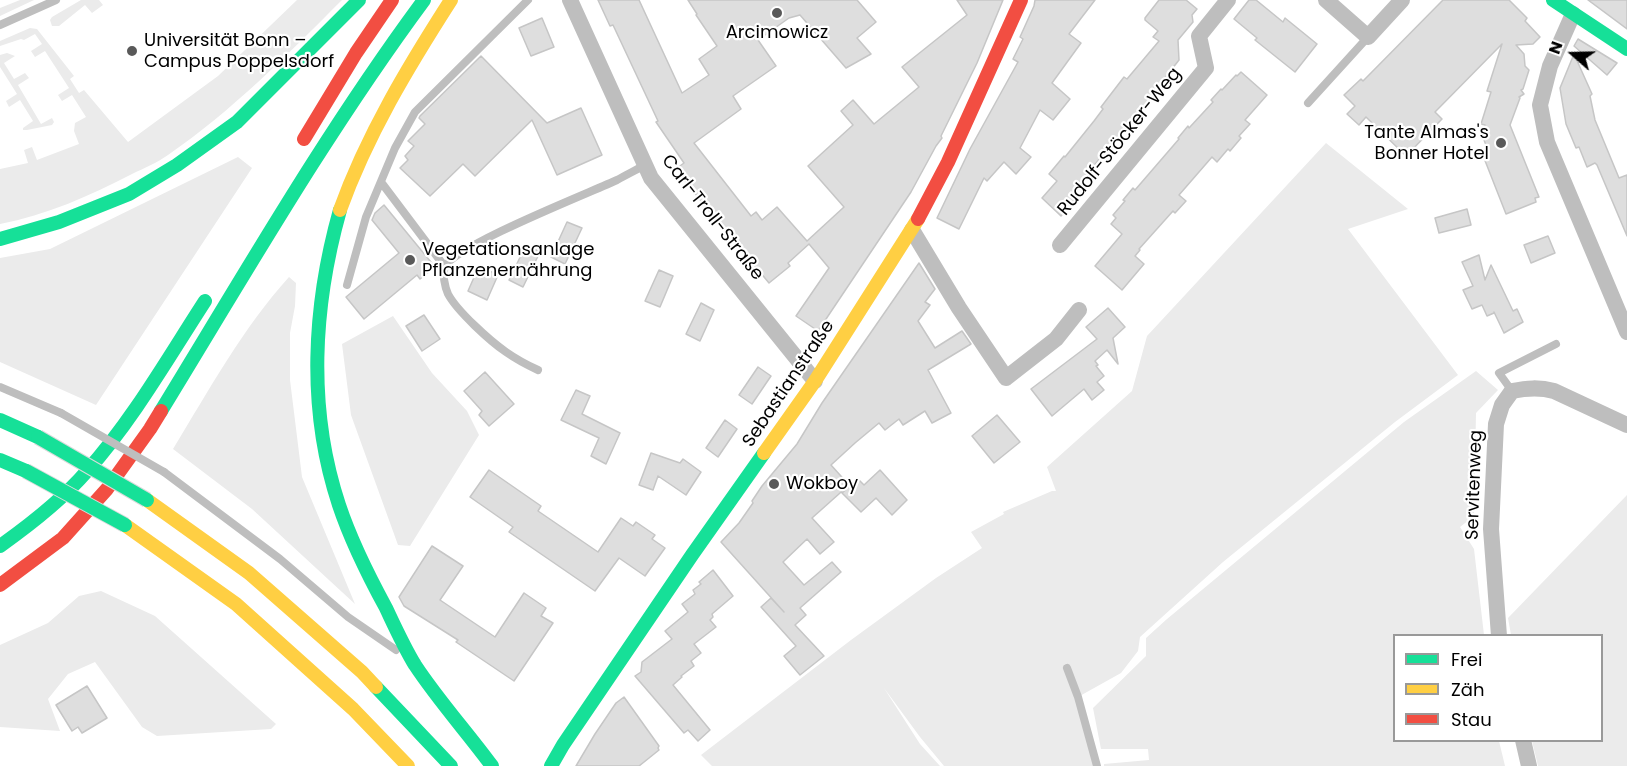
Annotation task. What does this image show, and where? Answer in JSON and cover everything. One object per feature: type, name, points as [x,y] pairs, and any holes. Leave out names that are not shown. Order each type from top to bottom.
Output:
[{"type":"main road","points":[[0,239],[59,222],[129,194],[177,165],[237,122],[359,0]]},
{"type":"main road","points":[[295,153],[356,53],[392,0]]},
{"type":"main road","points":[[0,585],[63,538],[107,489],[144,438],[320,151],[384,54],[424,0]]},
{"type":"main road","points":[[451,0],[404,76],[371,137],[352,178],[337,221],[327,262],[317,332],[319,413],[338,505],[354,549],[414,663],[492,766]]},
{"type":"main road","name":"Sebastianstraße","points":[[551,766],[693,555],[815,381],[912,230],[948,162],[1021,0]]},
{"type":"main road","points":[[1553,0],[1627,49]]},
{"type":"main road","points":[[0,546],[40,517],[87,472],[130,416],[209,294]]},
{"type":"main road","points":[[0,420],[38,437],[147,500],[249,573],[362,672],[451,766]]},
{"type":"main road","points":[[0,460],[26,471],[125,525],[236,604],[353,710],[408,766]]},
{"type":"street","name":"Carl-Troll-Straße","points":[[570,0],[651,178],[815,381]]},
{"type":"street","name":"Rudolf-Stöcker-Weg","points":[[1060,245],[1206,68],[1199,36],[1228,0]]},
{"type":"street","points":[[1329,1],[1368,38],[1402,0]]},
{"type":"street","points":[[1573,14],[1550,66],[1540,105],[1547,142],[1627,332]]},
{"type":"street","points":[[912,230],[959,308],[1006,378],[1056,339],[1080,310]]},
{"type":"street","points":[[1512,391],[1542,387],[1627,424]]},
{"type":"street","name":"Servitenweg","points":[[1499,634],[1491,529],[1496,424],[1502,405],[1512,391]]},
{"type":"street","points":[[1523,742],[1529,766]]},
{"type":"lane","points":[[0,25],[56,0]]},
{"type":"lane","points":[[347,285],[366,217],[395,148],[415,112],[528,0]]},
{"type":"lane","points":[[1308,103],[1368,38]]},
{"type":"lane","points":[[538,370],[492,342],[452,301],[444,281],[445,267],[452,259],[492,235],[645,165]]},
{"type":"lane","points":[[381,182],[445,267]]},
{"type":"lane","points":[[1512,391],[1499,373],[1556,344]]},
{"type":"lane","points":[[0,387],[61,413],[164,472],[280,559],[348,618],[414,663]]},
{"type":"lane","points":[[1067,668],[1078,697],[1097,766]]},
{"type":"shaded area","points":[[20,0],[34,0],[0,16],[0,8]]},
{"type":"shaded area","points":[[81,0],[99,0],[103,5],[92,13],[85,5],[59,26],[52,26],[50,20],[52,17]]},
{"type":"shaded area","points":[[297,0],[342,0],[258,82],[192,138],[159,160],[84,197],[51,210],[0,224],[0,169],[28,163],[24,150],[32,147],[37,160],[79,144],[74,131],[75,123],[86,117],[72,95],[62,101],[58,95],[69,88],[45,51],[35,57],[31,51],[42,44],[35,34],[24,40],[0,46],[0,41],[30,28],[37,29],[74,76],[70,79],[79,93],[84,90],[128,142],[218,76]]},
{"type":"shaded area","points":[[7,53],[15,56],[4,63],[14,79],[25,73],[29,78],[18,85],[41,124],[52,118],[54,122],[52,125],[23,130],[33,121],[20,100],[9,107],[6,101],[17,94],[0,67],[0,55]]},
{"type":"shaded area","points":[[1326,143],[1408,209],[1348,229],[1458,375],[1395,422],[1223,562],[1140,637],[1138,651],[1121,673],[1078,697],[1097,766],[944,766],[884,688],[920,744],[940,766],[712,766],[701,755],[851,640],[936,578],[982,548],[971,532],[1004,514],[1003,512],[1056,491],[1047,467],[1132,391],[1147,336]]},
{"type":"shaded area","points":[[238,157],[252,168],[96,405],[0,362],[0,258],[50,249]]},
{"type":"shaded area","points":[[289,277],[296,283],[290,333],[290,380],[302,477],[355,604],[252,509],[173,449],[242,338]]},
{"type":"shaded area","points":[[393,316],[432,373],[467,411],[479,435],[410,546],[398,545],[351,415],[342,344]]},
{"type":"shaded area","points":[[1476,371],[1498,390],[1476,413],[1474,516],[1460,527],[1474,549],[1484,634],[1393,634],[1393,742],[1499,742],[1505,766],[1104,766],[1104,764],[1149,760],[1148,749],[1101,749],[1093,708],[1146,656],[1146,638],[1404,422]]},
{"type":"shaded area","points":[[1627,495],[1627,766],[1538,766],[1532,742],[1603,742],[1603,634],[1511,634],[1508,618]]},
{"type":"shaded area","points":[[101,591],[155,616],[276,724],[271,729],[157,736],[142,727],[95,662],[68,674],[48,699],[60,731],[0,727],[0,645],[48,623],[79,596]]},
{"type":"building","points":[[598,0],[639,0],[682,93],[709,75],[699,59],[717,46],[688,0],[857,0],[876,22],[857,38],[871,54],[846,68],[800,15],[789,18],[758,40],[776,66],[733,96],[741,109],[694,143],[751,216],[756,212],[762,220],[777,207],[807,241],[844,207],[808,166],[853,125],[841,111],[853,100],[874,124],[919,87],[902,67],[967,15],[957,0],[1003,0],[942,138],[911,192],[818,331],[796,316],[829,268],[809,244],[788,263],[790,266],[769,283],[683,179],[685,178],[677,168],[684,163],[656,122],[658,121],[613,25],[610,26]]},
{"type":"building","points":[[1035,0],[1095,0],[1069,34],[1081,43],[1052,83],[1070,99],[1053,120],[1040,110],[1020,148],[1031,157],[1016,174],[1004,162],[987,181],[984,178],[959,229],[937,218],[970,149],[1018,62],[1013,59],[1023,39],[1020,37]]},
{"type":"building","points":[[1159,0],[1186,0],[1197,9],[1192,15],[1193,22],[1178,40],[1179,60],[1158,89],[1072,192],[1078,196],[1061,216],[1042,198],[1057,181],[1049,174],[1094,121],[1103,109],[1101,107],[1124,77],[1127,79],[1159,41],[1153,37],[1158,31],[1145,18]]},
{"type":"building","points":[[1249,0],[1256,0],[1283,22],[1285,18],[1317,44],[1295,72],[1255,40],[1257,38],[1234,19]]},
{"type":"building","points":[[1443,0],[1509,0],[1527,18],[1525,21],[1540,37],[1533,44],[1516,45],[1524,54],[1525,66],[1529,70],[1521,90],[1524,94],[1519,97],[1510,125],[1539,197],[1535,198],[1536,202],[1506,214],[1482,153],[1488,150],[1484,140],[1487,129],[1481,124],[1491,92],[1487,91],[1502,44],[1435,112],[1442,119],[1406,156],[1366,117],[1359,125],[1347,114],[1355,106],[1344,95],[1361,79],[1363,81]]},
{"type":"building","points":[[1588,0],[1627,0],[1627,29]]},
{"type":"building","points":[[542,18],[554,47],[531,56],[519,28]]},
{"type":"building","points":[[1578,39],[1617,63],[1607,75],[1574,46]]},
{"type":"building","points":[[1574,54],[1592,94],[1590,96],[1595,120],[1619,178],[1627,175],[1627,236],[1597,165],[1595,163],[1587,167],[1566,124],[1560,88]]},
{"type":"building","points":[[481,56],[547,123],[581,108],[602,155],[557,175],[532,120],[475,176],[463,164],[430,196],[400,168],[408,160],[405,156],[414,146],[408,141],[425,124],[419,118],[420,116]]},
{"type":"building","points":[[1241,72],[1267,95],[1245,120],[1250,124],[1230,151],[1228,149],[1217,162],[1212,157],[1179,195],[1186,201],[1175,213],[1173,211],[1139,249],[1135,256],[1144,264],[1122,290],[1095,266],[1122,234],[1111,224],[1116,218],[1113,215],[1133,188],[1135,190],[1188,126],[1189,128],[1213,102],[1211,100]]},
{"type":"building","name":"Vegetationsanlage Pflanzenernährung","points":[[384,205],[435,267],[420,279],[417,275],[364,319],[346,297],[399,253],[372,220],[375,213]]},
{"type":"building","points":[[1467,209],[1471,225],[1439,233],[1435,218]]},
{"type":"building","points":[[567,222],[582,228],[565,264],[551,257]]},
{"type":"building","points":[[1548,236],[1555,253],[1531,263],[1524,245]]},
{"type":"building","points":[[526,245],[540,252],[523,287],[509,280]]},
{"type":"building","points":[[1479,255],[1485,280],[1491,265],[1513,311],[1517,309],[1523,322],[1504,333],[1494,312],[1487,316],[1482,305],[1472,309],[1463,290],[1473,286],[1462,262]]},
{"type":"building","points":[[919,263],[935,289],[925,302],[930,305],[918,321],[935,348],[962,331],[971,344],[928,370],[951,413],[932,423],[925,411],[903,425],[899,419],[885,430],[879,423],[831,465],[849,485],[812,518],[834,542],[820,554],[807,539],[783,562],[804,585],[832,562],[841,572],[800,608],[806,615],[795,625],[824,656],[800,675],[784,656],[796,646],[761,607],[771,598],[784,612],[721,542],[739,523],[762,486],[797,444],[822,403]]},
{"type":"building","points":[[479,266],[498,275],[487,300],[468,291]]},
{"type":"building","points":[[659,270],[673,276],[660,307],[645,301]]},
{"type":"building","points":[[701,303],[714,310],[700,341],[686,334]]},
{"type":"building","points":[[1108,308],[1125,327],[1113,338],[1118,364],[1107,350],[1095,361],[1104,376],[1097,382],[1104,390],[1092,400],[1084,389],[1052,416],[1031,389],[1097,339],[1086,327]]},
{"type":"building","points":[[424,315],[440,339],[422,351],[406,326]]},
{"type":"building","points":[[758,367],[771,376],[752,404],[739,395]]},
{"type":"building","points":[[485,372],[514,404],[489,426],[479,415],[482,411],[464,391]]},
{"type":"building","points":[[576,390],[590,396],[582,414],[620,433],[606,464],[591,456],[599,438],[561,420]]},
{"type":"building","points":[[997,415],[1020,442],[994,463],[972,436]]},
{"type":"building","points":[[725,420],[737,429],[718,457],[706,448]]},
{"type":"building","points":[[651,453],[680,463],[683,459],[701,472],[686,495],[658,476],[653,490],[639,485]]},
{"type":"building","points":[[489,470],[541,506],[538,511],[598,552],[621,518],[633,526],[636,522],[655,535],[652,539],[665,548],[645,576],[619,558],[595,591],[509,532],[513,527],[470,497]]},
{"type":"building","points":[[880,470],[907,500],[892,515],[876,498],[861,512],[842,493],[858,479],[864,485]]},
{"type":"building","points":[[432,546],[463,566],[440,600],[495,637],[524,593],[546,608],[541,616],[553,623],[514,681],[456,642],[458,640],[404,606],[399,597]]},
{"type":"building","points":[[713,570],[733,596],[712,614],[713,617],[710,620],[716,627],[694,644],[701,653],[691,661],[694,666],[673,685],[710,730],[698,741],[688,730],[684,733],[635,676],[641,672],[642,662],[672,639],[665,631],[688,612],[682,604],[695,594],[693,590],[701,584],[699,582]]},
{"type":"building","points":[[87,686],[107,718],[82,733],[78,727],[72,731],[56,705]]},
{"type":"building","points":[[624,697],[659,746],[659,750],[639,766],[576,766],[616,703]]},
{"type":"traffic: fast","points":[[0,239],[59,222],[129,194],[177,165],[237,122],[359,0]]},
{"type":"traffic: fast","points":[[161,411],[321,151],[424,0]]},
{"type":"traffic: fast","points":[[1553,0],[1627,49]]},
{"type":"traffic: fast","points":[[340,210],[324,283],[317,358],[318,395],[329,469],[354,545],[407,651],[433,691],[492,766]]},
{"type":"traffic: fast","points":[[0,546],[57,502],[103,452],[149,389],[205,301]]},
{"type":"traffic: fast","points":[[0,420],[38,437]]},
{"type":"traffic: fast","points":[[38,437],[147,500]]},
{"type":"traffic: fast","points":[[551,766],[692,555],[764,453]]},
{"type":"traffic: fast","points":[[0,460],[26,471]]},
{"type":"traffic: fast","points":[[26,471],[125,525]]},
{"type":"traffic: fast","points":[[376,687],[451,766]]},
{"type":"traffic: slow","points":[[340,210],[389,102],[451,0]]},
{"type":"traffic: slow","points":[[764,453],[815,381],[918,219]]},
{"type":"traffic: slow","points":[[147,500],[249,573],[362,672],[376,687]]},
{"type":"traffic: slow","points":[[125,525],[236,604],[353,709],[408,766]]},
{"type":"traffic: jam","points":[[304,139],[356,53],[392,0]]},
{"type":"traffic: jam","points":[[918,219],[948,162],[1021,0]]},
{"type":"traffic: jam","points":[[0,585],[63,538],[107,489],[161,411]]},
{"type":"place","name":"Arcimowicz","points":[[777,13]]},
{"type":"place","name":"Universität Bonn – Campus Poppelsdorf","points":[[132,51]]},
{"type":"place","name":"Tante Almas's Bonner Hotel","points":[[1501,143]]},
{"type":"place","name":"Vegetationsanlage Pflanzenernährung","points":[[410,260]]},
{"type":"place","name":"Wokboy","points":[[774,484]]}]
